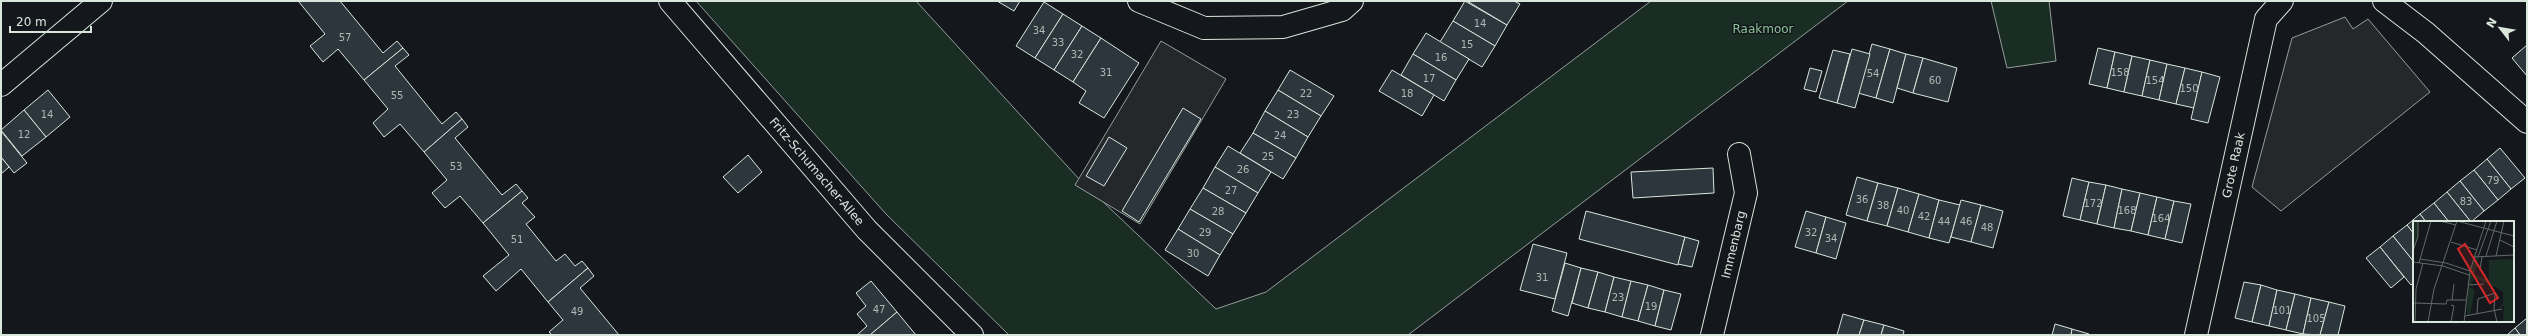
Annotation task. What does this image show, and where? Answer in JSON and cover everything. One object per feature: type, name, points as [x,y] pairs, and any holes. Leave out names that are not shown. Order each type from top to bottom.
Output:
[{"type":"street","points":[[1,85],[101,1]]},
{"type":"street","name":"Fritz-Schumacher-Allee","points":[[670,1],[867,230],[972,335]]},
{"type":"street","points":[[1139,1],[1204,28],[1283,27],[1342,10],[1352,1]]},
{"type":"street","name":"Grote Raak","points":[[2196,335],[2266,19],[2282,1]]},
{"type":"street","points":[[2384,1],[2426,33],[2527,122]]},
{"type":"street","name":"Immenbarg","points":[[1712,335],[1746,193],[1739,154]]},
{"type":"green space","name":"Raakmoor","points":[[696,1],[916,1],[1079,179],[1216,309],[1266,292],[1651,1],[1848,1],[1408,335],[1009,335],[886,214]]},
{"type":"green space","points":[[1991,1],[2049,1],[2056,61],[2007,68]]},
{"type":"shaded area","points":[[2345,17],[2353,29],[2368,19],[2430,92],[2281,211],[2252,187],[2292,38]]},
{"type":"shaded area","points":[[1161,41],[1226,79],[1140,224],[1075,185]]},
{"type":"building","points":[[340,1],[383,53],[397,41],[403,48],[364,80],[338,49],[323,62],[310,46],[325,34],[299,2]]},
{"type":"building","points":[[997,1],[1020,1],[1014,11]]},
{"type":"building","points":[[1465,1],[1507,25],[1495,46],[1453,21]]},
{"type":"building","points":[[1467,1],[1514,1],[1520,4],[1507,25]]},
{"type":"building","points":[[1044,2],[1063,14],[1035,58],[1016,46]]},
{"type":"building","points":[[1063,14],[1082,26],[1054,70],[1035,58]]},
{"type":"building","points":[[1453,21],[1495,46],[1482,67],[1440,42]]},
{"type":"building","points":[[1082,26],[1101,38],[1073,82],[1054,70]]},
{"type":"building","points":[[1426,33],[1469,59],[1456,80],[1413,54]]},
{"type":"building","points":[[1101,38],[1139,63],[1104,118],[1079,103],[1086,91],[1073,82]]},
{"type":"building","points":[[1872,44],[1890,49],[1876,98],[1858,93]]},
{"type":"building","points":[[2527,45],[2527,76],[2512,58]]},
{"type":"building","points":[[403,48],[409,55],[395,66],[442,124],[456,112],[462,119],[424,152],[400,124],[384,137],[373,123],[388,109],[364,80]]},
{"type":"building","points":[[2098,48],[2115,52],[2107,88],[2089,84]]},
{"type":"building","points":[[1852,49],[1870,54],[1855,108],[1837,103]]},
{"type":"building","points":[[1890,49],[1906,54],[1893,103],[1876,98]]},
{"type":"building","points":[[1833,50],[1850,54],[1837,103],[1819,98]]},
{"type":"building","points":[[2115,52],[2132,56],[2124,92],[2107,88]]},
{"type":"building","points":[[1413,54],[1456,80],[1444,101],[1401,75]]},
{"type":"building","points":[[1906,54],[1923,58],[1913,93],[1897,88]]},
{"type":"building","points":[[2132,56],[2150,60],[2142,96],[2124,92]]},
{"type":"building","points":[[1923,58],[1957,68],[1948,102],[1913,93]]},
{"type":"building","points":[[2150,60],[2167,64],[2159,100],[2142,96]]},
{"type":"building","points":[[2167,64],[2185,68],[2176,104],[2159,100]]},
{"type":"building","points":[[1810,68],[1822,71],[1816,92],[1804,89]]},
{"type":"building","points":[[2185,68],[2202,72],[2194,108],[2176,104]]},
{"type":"building","points":[[1290,70],[1334,96],[1321,116],[1278,90]]},
{"type":"building","points":[[1392,70],[1434,95],[1422,116],[1379,91]]},
{"type":"building","points":[[2202,72],[2220,77],[2208,123],[2191,119]]},
{"type":"building","points":[[48,90],[70,117],[46,137],[24,110]]},
{"type":"building","points":[[1278,90],[1321,116],[1308,137],[1265,111]]},
{"type":"building","points":[[1183,108],[1201,119],[1139,222],[1122,211]]},
{"type":"building","points":[[24,110],[46,137],[22,156],[1,130]]},
{"type":"building","points":[[1265,111],[1308,137],[1296,158],[1253,133]]},
{"type":"building","points":[[462,119],[468,127],[455,138],[502,195],[516,184],[522,191],[483,223],[460,196],[445,208],[432,193],[447,180],[424,152]]},
{"type":"building","points":[[1,131],[27,163],[14,173],[1,157]]},
{"type":"building","points":[[1253,133],[1296,158],[1283,179],[1240,153]]},
{"type":"building","points":[[1109,137],[1127,148],[1104,186],[1086,176]]},
{"type":"building","points":[[1228,146],[1271,172],[1258,193],[1215,167]]},
{"type":"building","points":[[2500,148],[2525,178],[2511,189],[2487,159]]},
{"type":"building","points":[[748,155],[762,172],[738,193],[723,177]]},
{"type":"building","points":[[1,157],[9,167],[1,174]]},
{"type":"building","points":[[2487,159],[2511,189],[2498,200],[2474,170]]},
{"type":"building","points":[[1215,167],[1258,193],[1246,213],[1203,188]]},
{"type":"building","points":[[1713,168],[1714,193],[1633,198],[1631,172]]},
{"type":"building","points":[[2474,170],[2498,200],[2484,211],[2460,181]]},
{"type":"building","points":[[1857,177],[1878,183],[1867,221],[1846,215]]},
{"type":"building","points":[[2072,178],[2089,182],[2080,220],[2063,216]]},
{"type":"building","points":[[2460,181],[2484,211],[2470,221],[2447,192]]},
{"type":"building","points":[[2089,182],[2106,185],[2097,224],[2080,220]]},
{"type":"building","points":[[1878,183],[1898,188],[1887,226],[1867,221]]},
{"type":"building","points":[[2106,185],[2122,189],[2114,228],[2097,224]]},
{"type":"building","points":[[1203,188],[1246,213],[1233,234],[1190,209]]},
{"type":"building","points":[[1898,188],[1919,194],[1908,232],[1887,226]]},
{"type":"building","points":[[2122,189],[2140,193],[2131,231],[2114,228]]},
{"type":"building","points":[[522,191],[528,198],[522,203],[535,217],[526,224],[556,261],[565,254],[575,266],[582,261],[588,268],[548,302],[521,269],[496,291],[483,276],[509,255],[483,223]]},
{"type":"building","points":[[2447,192],[2470,221],[2448,221],[2434,203]]},
{"type":"building","points":[[2140,193],[2157,197],[2148,235],[2131,231]]},
{"type":"building","points":[[1919,194],[1939,200],[1929,238],[1908,232]]},
{"type":"building","points":[[2157,197],[2174,201],[2165,239],[2148,235]]},
{"type":"building","points":[[1939,200],[1960,205],[1949,243],[1929,238]]},
{"type":"building","points":[[1961,200],[1981,205],[1971,242],[1951,237]]},
{"type":"building","points":[[2174,201],[2191,204],[2182,243],[2165,239]]},
{"type":"building","points":[[2434,203],[2448,221],[2425,221],[2420,214]]},
{"type":"building","points":[[1981,205],[2003,211],[1993,248],[1971,242]]},
{"type":"building","points":[[1190,209],[1233,234],[1220,255],[1178,229]]},
{"type":"building","points":[[1586,211],[1685,237],[1678,265],[1579,239]]},
{"type":"building","points":[[1806,211],[1826,217],[1816,253],[1795,247]]},
{"type":"building","points":[[2420,214],[2425,221],[2413,221],[2413,233],[2407,225]]},
{"type":"building","points":[[1826,217],[1846,223],[1836,259],[1816,253]]},
{"type":"building","points":[[2407,225],[2413,233],[2413,261],[2393,236]]},
{"type":"building","points":[[1178,229],[1220,255],[1208,276],[1165,250]]},
{"type":"building","points":[[2393,236],[2413,261],[2413,283],[2411,285],[2380,247]]},
{"type":"building","points":[[1685,237],[1699,241],[1692,267],[1678,264]]},
{"type":"building","points":[[1533,244],[1567,253],[1555,299],[1520,290]]},
{"type":"building","points":[[2380,247],[2404,277],[2391,288],[2366,258]]},
{"type":"building","points":[[1565,263],[1581,268],[1568,316],[1552,311]]},
{"type":"building","points":[[588,268],[594,276],[580,288],[619,335],[552,335],[549,332],[563,320],[548,302]]},
{"type":"building","points":[[1581,268],[1598,272],[1588,308],[1572,303]]},
{"type":"building","points":[[1598,272],[1614,277],[1605,312],[1588,308]]},
{"type":"building","points":[[1614,277],[1631,281],[1622,317],[1605,312]]},
{"type":"building","points":[[871,281],[897,312],[870,335],[857,335],[867,326],[857,314],[866,306],[856,293]]},
{"type":"building","points":[[1631,281],[1648,285],[1638,321],[1622,317]]},
{"type":"building","points":[[2244,282],[2261,285],[2252,322],[2235,318]]},
{"type":"building","points":[[1648,285],[1664,290],[1655,326],[1638,321]]},
{"type":"building","points":[[2261,285],[2277,290],[2269,326],[2252,322]]},
{"type":"building","points":[[1664,290],[1681,294],[1671,330],[1655,326]]},
{"type":"building","points":[[2277,290],[2295,294],[2286,330],[2269,326]]},
{"type":"building","points":[[2295,294],[2311,298],[2303,334],[2286,330]]},
{"type":"building","points":[[2311,298],[2329,302],[2320,335],[2303,334]]},
{"type":"building","points":[[2329,302],[2345,306],[2338,335],[2320,335]]},
{"type":"building","points":[[897,312],[916,335],[870,335]]},
{"type":"building","points":[[1843,314],[1864,320],[1859,335],[1837,335]]},
{"type":"building","points":[[2527,318],[2527,335],[2520,335],[2515,328]]},
{"type":"building","points":[[1864,320],[1884,325],[1881,335],[1859,335]]},
{"type":"building","points":[[2055,324],[2072,329],[2071,335],[2052,335]]},
{"type":"building","points":[[1884,325],[1904,331],[1903,335],[1881,335]]},
{"type":"building","points":[[2515,328],[2520,335],[2507,335]]},
{"type":"building","points":[[2072,329],[2089,334],[2089,335],[2071,335]]}]
